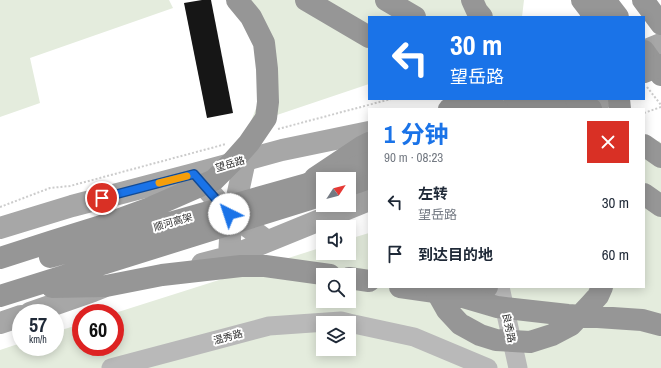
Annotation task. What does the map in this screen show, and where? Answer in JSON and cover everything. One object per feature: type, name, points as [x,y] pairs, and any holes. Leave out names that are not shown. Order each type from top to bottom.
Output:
[{"type":"highway","points":[[0,258],[98,227],[150,208],[214,180],[250,143],[266,118],[268,102],[267,69],[264,43],[251,17],[237,0]]},
{"type":"highway","points":[[306,0],[368,36]]},
{"type":"highway","points":[[386,0],[412,16]]},
{"type":"highway","points":[[472,0],[481,16]]},
{"type":"highway","points":[[582,0],[592,16]]},
{"type":"highway","points":[[605,0],[617,16]]},
{"type":"highway","points":[[631,16],[642,0],[661,24]]},
{"type":"highway","points":[[645,58],[661,51]]},
{"type":"highway","points":[[645,52],[661,75]]},
{"type":"highway","points":[[645,72],[661,65]]},
{"type":"highway","points":[[468,100],[480,108]]},
{"type":"highway","points":[[451,108],[470,100]]},
{"type":"highway","points":[[481,100],[495,108]]},
{"type":"highway","points":[[513,108],[533,100]]},
{"type":"highway","points":[[556,100],[572,108]]},
{"type":"highway","points":[[550,108],[572,100]]},
{"type":"highway","points":[[576,100],[588,108]]},
{"type":"highway","points":[[315,189],[363,146],[368,144]]},
{"type":"highway","points":[[645,147],[661,157]]},
{"type":"highway","name":"顺河高架","points":[[0,296],[315,189],[368,163]]},
{"type":"highway","points":[[356,183],[368,178]]},
{"type":"highway","name":"顺河高架","points":[[0,272],[315,189]]},
{"type":"highway","points":[[645,195],[661,206]]},
{"type":"highway","points":[[28,287],[106,286],[162,275],[241,266],[265,266],[316,273]]},
{"type":"highway","points":[[356,279],[368,281]]},
{"type":"highway","points":[[407,288],[456,295],[497,307],[568,315],[642,320],[661,325]]},
{"type":"highway","points":[[435,288],[448,310],[460,324],[480,335],[496,340],[530,342],[552,335],[571,325],[598,296],[602,288]]},
{"type":"highway","points":[[456,295],[483,288]]},
{"type":"main road","points":[[645,51],[661,44]]},
{"type":"main road","points":[[645,83],[661,75]]},
{"type":"main road","points":[[481,108],[508,100]]},
{"type":"main road","points":[[581,108],[600,100]]},
{"type":"main road","name":"望岳路","points":[[0,228],[72,206],[282,150],[368,132]]},
{"type":"main road","points":[[245,160],[234,211],[236,218],[267,241]]},
{"type":"main road","points":[[194,174],[229,214],[231,221],[229,257]]},
{"type":"main road","points":[[56,304],[105,286],[121,285],[229,257],[368,200]]},
{"type":"main road","points":[[0,323],[12,319]]},
{"type":"street","name":"良秀路","points":[[500,288],[518,368]]},
{"type":"street","name":"温秀路","points":[[111,368],[269,326],[316,323]]},
{"type":"street","name":"温秀路","points":[[356,325],[414,337],[488,368]]},
{"type":"path","points":[[645,84],[661,106],[645,113]]},
{"type":"path","points":[[276,130],[387,100]]},
{"type":"path","points":[[0,207],[50,188],[70,186],[230,142]]},
{"type":"green space","points":[[0,0],[169,0],[173,8],[30,58],[40,103],[0,117]]},
{"type":"green space","points":[[235,0],[524,0],[522,16],[368,16],[368,84],[250,124],[263,90],[257,45]]},
{"type":"green space","points":[[659,141],[661,143],[661,368],[0,368],[0,350],[12,346],[12,356],[64,356],[64,329],[72,327],[72,356],[124,356],[124,310],[316,249],[316,260],[356,260],[356,237],[368,233],[368,288],[645,288],[645,146]]},
{"type":"building","points":[[211,0],[233,113],[207,118],[184,3]]},
{"type":"slow traffic","points":[[159,183],[187,176]]},
{"type":"route","points":[[102,198],[194,174],[229,214]]}]
